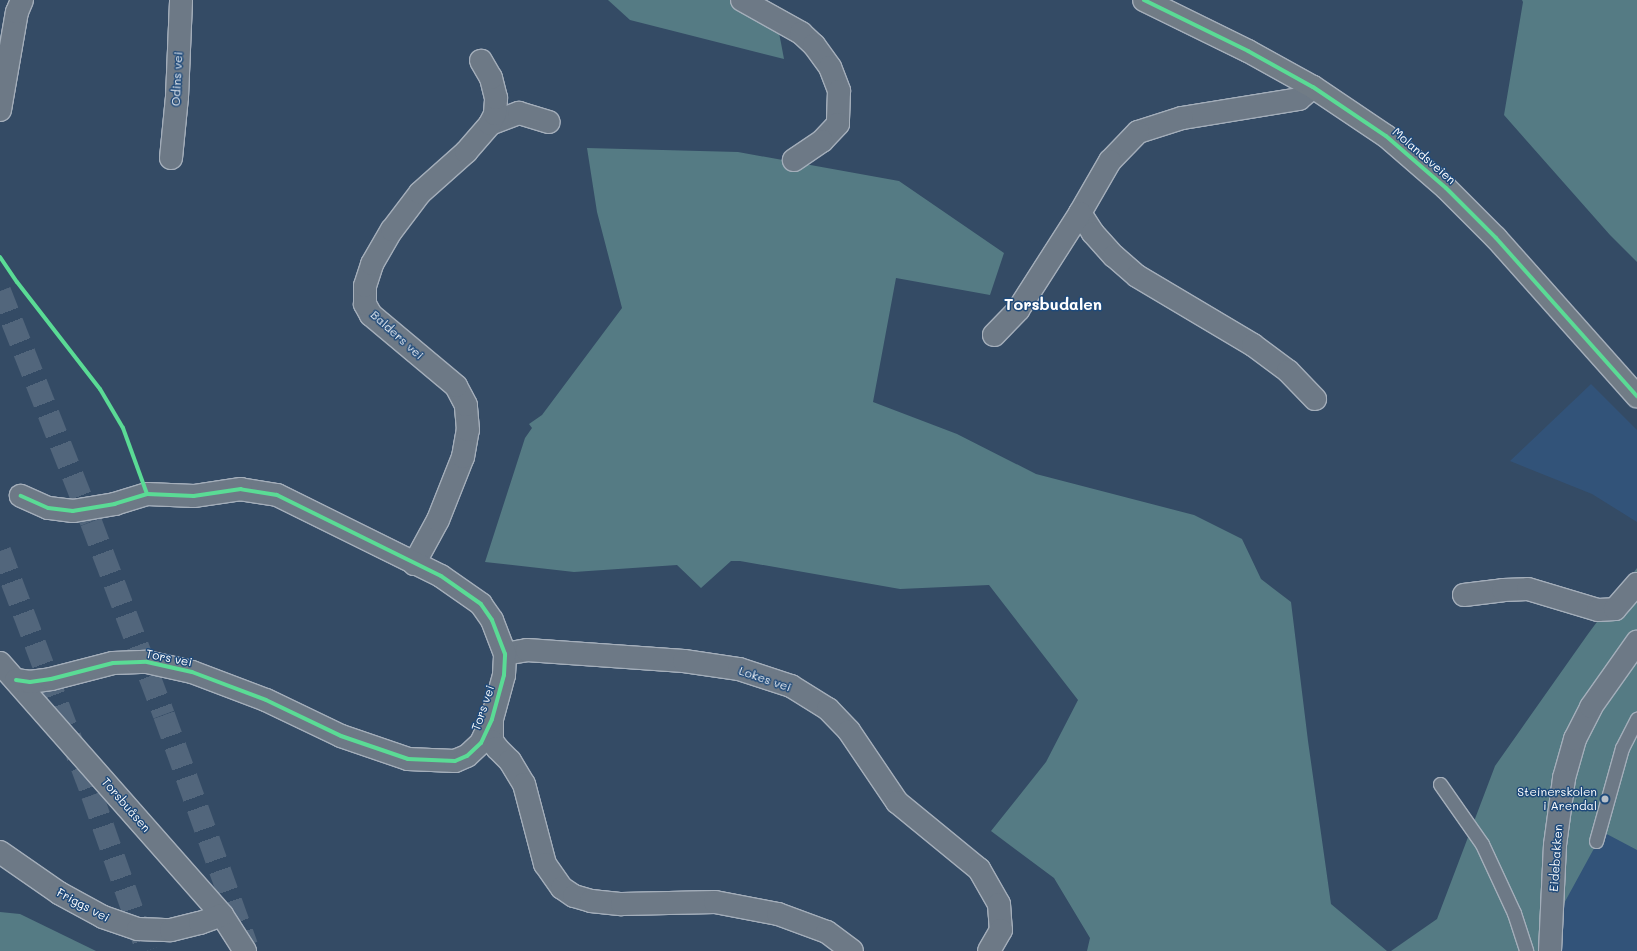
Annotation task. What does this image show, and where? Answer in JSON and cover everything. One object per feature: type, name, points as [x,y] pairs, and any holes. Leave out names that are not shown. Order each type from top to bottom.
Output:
[{"type":"main road","name":"Molandsveien","points":[[1144,0],[1248,51],[1313,87],[1386,136],[1446,188],[1501,244],[1637,396]]},
{"type":"street","points":[[0,110],[17,12],[22,0]]},
{"type":"street","name":"Odins vei","points":[[171,158],[177,96],[181,0]]},
{"type":"street","points":[[742,0],[801,33],[814,45],[830,67],[839,91],[838,124],[822,141],[794,160]]},
{"type":"street","name":"Balders vei","points":[[414,564],[438,520],[463,457],[468,430],[466,405],[456,386],[371,314],[365,304],[365,286],[372,264],[392,230],[420,193],[466,152],[490,124],[495,114],[496,98],[491,78],[481,61]]},
{"type":"street","points":[[994,335],[1018,310],[1080,213],[1110,161],[1138,132],[1182,118],[1299,99],[1313,87]]},
{"type":"street","name":"Balders vei","points":[[490,124],[518,113],[549,122]]},
{"type":"street","points":[[1080,213],[1093,233],[1114,256],[1137,276],[1253,344],[1288,371],[1315,399]]},
{"type":"street","name":"Tors vei","points":[[16,680],[30,682],[51,679],[113,662],[146,662],[192,672],[266,700],[341,736],[408,759],[455,761],[467,756],[481,743],[492,719],[504,675],[505,654],[492,620],[481,604],[441,576],[277,495],[241,489],[194,496],[147,494],[115,504],[74,510],[48,508],[21,496]]},
{"type":"street","points":[[1464,596],[1502,590],[1528,589],[1598,610],[1615,609],[1637,584]]},
{"type":"street","name":"Eidebakken","points":[[1550,951],[1555,845],[1564,778],[1575,739],[1591,707],[1637,642]]},
{"type":"street","name":"Lokes vei","points":[[505,654],[527,650],[684,661],[738,669],[791,686],[828,709],[849,731],[897,802],[979,869],[999,904],[1001,930],[989,951]]},
{"type":"street","name":"Torsbuåsen","points":[[0,663],[222,915],[245,951]]},
{"type":"street","points":[[492,719],[492,741],[510,761],[524,784],[544,864],[562,888],[574,896],[591,901],[622,904],[715,902],[778,914],[827,932],[852,951]]},
{"type":"street","name":"Friggs vei","points":[[0,852],[59,893],[103,917],[138,929],[171,930],[200,923],[222,915]]},
{"type":"lane","points":[[1596,841],[1622,748],[1637,718]]},
{"type":"lane","points":[[1440,784],[1482,844],[1514,913],[1526,951]]},
{"type":"shaded area","points":[[1591,384],[1637,430],[1637,522],[1592,494],[1510,461]]},
{"type":"shaded area","name":"Steinerskolen i Arendal","points":[[1637,667],[1637,951],[1557,951],[1564,842]]},
{"type":"green space","points":[[608,0],[748,0],[777,22],[784,59],[630,20]]},
{"type":"green space","points":[[1522,0],[1637,0],[1637,262],[1610,235],[1504,115],[1523,2]]},
{"type":"green space","points":[[587,148],[738,152],[899,181],[1004,253],[990,295],[896,278],[873,402],[957,434],[1036,474],[1194,515],[1242,539],[1261,579],[1291,602],[1308,741],[1331,904],[1387,951],[1087,951],[1090,938],[1054,878],[991,831],[1046,762],[1078,700],[989,585],[900,589],[740,561],[731,561],[701,588],[677,565],[574,572],[485,562],[525,438],[532,428],[529,424],[542,415],[622,308],[597,212]]},
{"type":"green space","points":[[1637,568],[1637,850],[1603,832],[1538,951],[1391,951],[1437,919],[1495,766],[1588,634]]},
{"type":"green space","points":[[0,912],[20,914],[96,951],[0,951]]},
{"type":"tunnel","points":[[0,291],[91,522],[164,715],[247,946]]},
{"type":"tunnel","points":[[0,551],[92,795],[147,951]]},
{"type":"cycle path","points":[[1144,0],[1248,51],[1313,87],[1386,136],[1446,188],[1496,238],[1637,396]]},
{"type":"cycle path","points":[[0,257],[17,282],[100,389],[123,428],[147,494]]},
{"type":"cycle path","points":[[16,680],[30,682],[51,679],[113,663],[147,662],[192,672],[266,700],[341,736],[408,759],[455,761],[467,756],[481,743],[492,719],[504,675],[505,654],[492,620],[481,604],[441,576],[277,495],[241,489],[194,496],[147,494],[115,504],[73,511],[48,508],[21,496]]},
{"type":"place","name":"Steinerskolen i Arendal","points":[[1605,799]]},
{"type":"district","name":"Torsbudalen","points":[[1053,304]]}]
